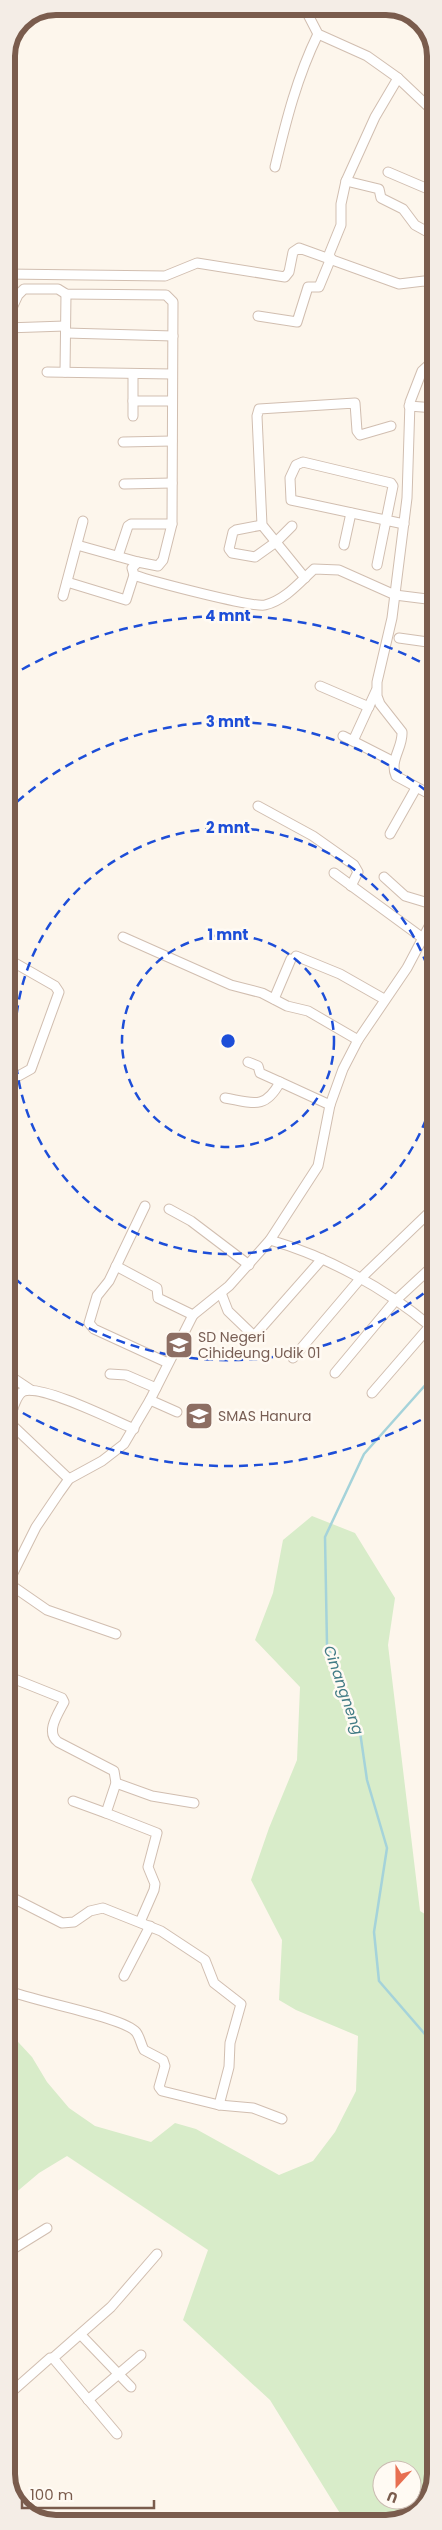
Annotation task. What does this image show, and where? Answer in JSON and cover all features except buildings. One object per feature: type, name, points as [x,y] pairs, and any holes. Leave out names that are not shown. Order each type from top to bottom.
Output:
[{"type":"street","points":[[308,15],[318,34],[330,42],[355,49],[398,78],[427,105]]},
{"type":"street","points":[[275,168],[286,120],[301,71],[318,34]]},
{"type":"street","points":[[258,316],[297,322],[308,287],[318,288],[341,225],[341,204],[346,181],[375,117],[398,78]]},
{"type":"street","points":[[388,172],[427,189]]},
{"type":"street","points":[[346,181],[380,189],[381,198],[403,209],[415,225],[427,232]]},
{"type":"street","points":[[15,274],[165,276],[197,263],[285,277],[289,272],[293,252],[297,248],[330,257],[399,284],[427,282]]},
{"type":"street","points":[[15,302],[18,295],[24,290],[58,289],[66,294],[166,295],[173,302],[172,524],[163,560],[158,566],[77,544]]},
{"type":"street","points":[[65,372],[66,294]]},
{"type":"street","points":[[15,328],[66,329],[173,336]]},
{"type":"street","points":[[353,741],[376,691],[378,668],[391,626],[410,463],[409,406],[422,371],[427,366]]},
{"type":"street","points":[[47,372],[172,374]]},
{"type":"street","points":[[133,374],[133,416]]},
{"type":"street","points":[[305,578],[262,526],[257,416],[259,410],[354,399],[357,431],[360,435],[391,426]]},
{"type":"street","points":[[133,401],[172,401]]},
{"type":"street","points":[[409,406],[427,407]]},
{"type":"street","points":[[123,442],[172,441]]},
{"type":"street","points":[[377,565],[385,520],[392,486],[391,483],[303,462],[296,465],[290,478],[291,500],[351,513],[385,520],[404,524]]},
{"type":"street","points":[[124,484],[172,483]]},
{"type":"street","points":[[344,545],[351,513]]},
{"type":"street","points":[[63,596],[83,521]]},
{"type":"street","points":[[118,556],[126,528],[131,524],[172,524]]},
{"type":"street","points":[[262,526],[233,532],[228,550],[250,558],[255,557],[276,542],[292,526]]},
{"type":"street","points":[[67,582],[126,600],[134,575],[132,568],[138,562]]},
{"type":"street","points":[[134,575],[153,582],[263,606],[284,597],[314,569],[339,570],[395,595],[427,599]]},
{"type":"street","points":[[399,638],[427,641]]},
{"type":"street","points":[[320,686],[369,707]]},
{"type":"street","points":[[376,691],[383,709],[402,732],[402,740],[394,762],[395,773],[399,779],[427,793]]},
{"type":"street","points":[[343,736],[394,762]]},
{"type":"street","points":[[390,834],[416,788]]},
{"type":"street","points":[[258,806],[313,836],[354,865],[358,872],[351,886]]},
{"type":"street","points":[[334,873],[424,939]]},
{"type":"street","points":[[384,877],[406,896],[427,902]]},
{"type":"street","points":[[15,1566],[36,1527],[69,1479],[116,1451],[134,1429],[193,1315],[221,1293],[249,1265],[270,1240],[318,1166],[330,1105],[343,1069],[358,1040],[427,933]]},
{"type":"street","points":[[122,937],[230,985],[318,1016],[358,1040]]},
{"type":"street","points":[[274,999],[294,957],[340,974],[384,1000]]},
{"type":"street","points":[[15,963],[55,986],[60,992],[31,1069],[15,1078]]},
{"type":"street","points":[[248,1062],[258,1066],[260,1073],[330,1105]]},
{"type":"street","points":[[225,1098],[262,1103],[271,1096],[280,1082]]},
{"type":"street","points":[[145,1206],[109,1281],[97,1296],[88,1318],[90,1326],[168,1363]]},
{"type":"street","points":[[168,1209],[191,1221],[249,1265]]},
{"type":"street","points":[[293,1358],[360,1278],[427,1215]]},
{"type":"street","points":[[270,1240],[299,1248],[360,1278],[395,1302],[427,1321]]},
{"type":"street","points":[[221,1293],[228,1310],[254,1336],[322,1259]]},
{"type":"street","points":[[116,1266],[157,1288],[158,1298],[193,1315]]},
{"type":"street","points":[[334,1373],[395,1302],[427,1271]]},
{"type":"street","points":[[372,1393],[427,1331]]},
{"type":"street","points":[[110,1374],[126,1375],[156,1388]]},
{"type":"street","points":[[15,1380],[32,1391]]},
{"type":"street","points":[[15,1403],[18,1395],[25,1391],[53,1395],[134,1429]]},
{"type":"street","points":[[150,1400],[177,1412]]},
{"type":"street","points":[[15,1428],[69,1479]]},
{"type":"street","points":[[15,1585],[47,1610],[116,1634]]},
{"type":"street","points":[[15,1679],[62,1698],[64,1702],[52,1730],[52,1736],[58,1742],[114,1771],[116,1783],[106,1813]]},
{"type":"street","points":[[116,1783],[152,1796],[194,1803]]},
{"type":"street","points":[[73,1801],[157,1832],[148,1867],[155,1884],[154,1890],[140,1922]]},
{"type":"street","points":[[15,1899],[62,1923],[74,1922],[90,1911],[102,1908],[150,1926],[175,1939],[205,1960],[214,1983],[241,2004],[230,2043],[229,2067],[219,2105]]},
{"type":"street","points":[[124,1976],[150,1926]]},
{"type":"street","points":[[15,1993],[30,1999],[104,2018],[132,2029],[138,2034],[144,2050],[163,2060],[164,2066],[159,2087],[162,2091],[219,2105],[253,2108],[282,2119]]},
{"type":"street","points":[[15,2248],[47,2228]]},
{"type":"street","points":[[15,2389],[117,2301],[158,2254]]},
{"type":"street","points":[[81,2334],[131,2387]]},
{"type":"street","points":[[88,2400],[141,2355]]},
{"type":"street","points":[[53,2358],[118,2434]]},
{"type":"green space","points":[[312,1516],[355,1533],[395,1598],[388,1645],[420,1911],[427,1915],[427,2474],[422,2494],[422,2460],[372,2460],[372,2510],[404,2510],[391,2515],[341,2515],[270,2400],[183,2320],[208,2250],[67,2156],[39,2173],[15,2193],[15,2039],[32,2057],[47,2082],[69,2108],[95,2126],[151,2142],[175,2123],[196,2129],[279,2175],[313,2161],[335,2132],[356,2091],[358,2036],[296,2010],[279,2000],[282,1940],[251,1880],[269,1828],[297,1760],[300,1687],[255,1640],[273,1593],[283,1540]]},
{"type":"waterway","name":"Cinangneng","points":[[427,1383],[364,1454],[325,1537],[327,1645],[359,1725],[367,1780],[387,1848],[374,1932],[379,1981],[427,2037]]},
{"type":"place","name":"SD Negeri Cihideung Udik 01","points":[[179,1345]]},
{"type":"place","name":"SMAS Hanura","points":[[199,1416]]}]
